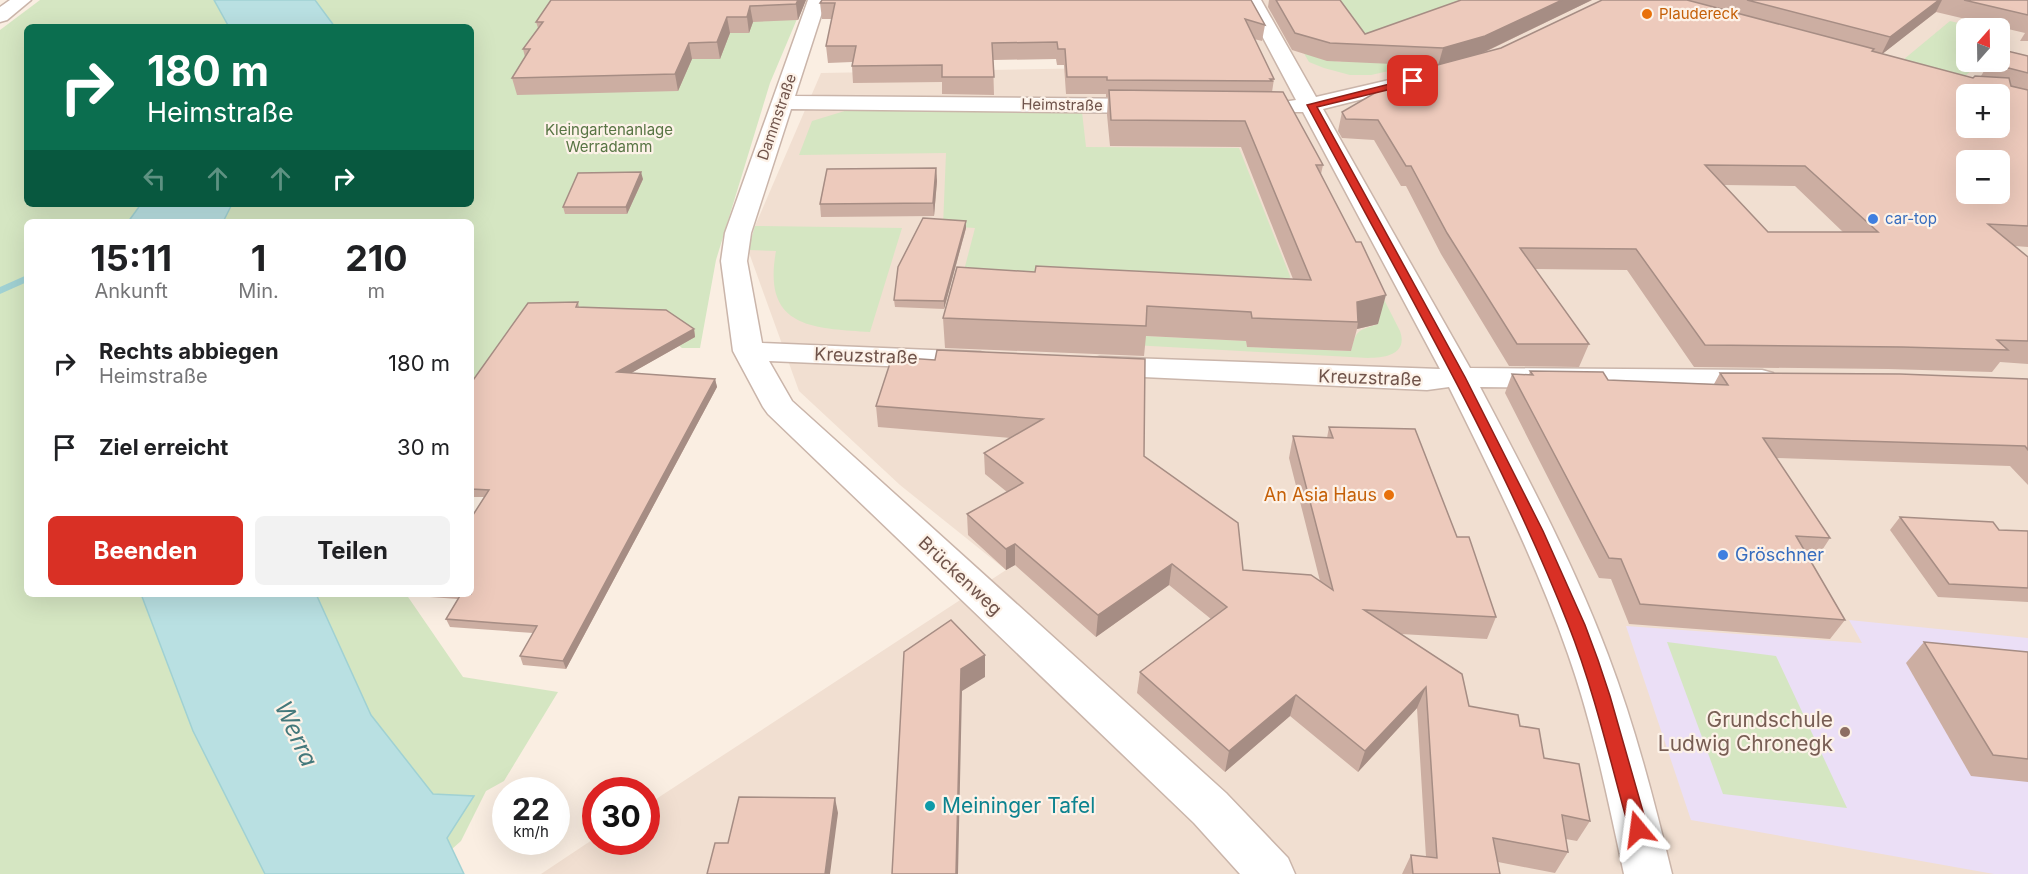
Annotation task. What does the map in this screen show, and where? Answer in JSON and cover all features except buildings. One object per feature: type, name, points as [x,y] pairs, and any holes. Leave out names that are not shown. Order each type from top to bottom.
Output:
[{"type":"street","name":"Dammstraße","points":[[738,233],[817,0]]},
{"type":"street","points":[[1252,0],[1459,377],[1536,531],[1577,625],[1601,696],[1648,874]]},
{"type":"street","points":[[1266,108],[1311,105],[1444,73]]},
{"type":"street","name":"Heimstraße","points":[[782,102],[1171,106]]},
{"type":"street","name":"Brückenweg","points":[[738,233],[734,261],[748,351],[779,407],[1210,808],[1271,874]]},
{"type":"street","name":"Kreuzstraße","points":[[748,351],[1010,362]]},
{"type":"street","name":"Kreuzstraße","points":[[1070,365],[1427,380],[1459,377],[1792,380]]},
{"type":"shaded area","points":[[1164,0],[2028,0],[2028,874],[541,874],[582,847],[582,855],[660,855],[660,796],[1006,570],[900,485],[799,391],[748,250],[755,226],[821,73],[1260,65]]},
{"type":"shaded area","name":"Grundschule Ludwig Chronegk","points":[[1849,620],[2028,638],[2028,874],[1994,874],[1691,820],[1626,626],[1862,643]]},
{"type":"green space","name":"Kleingartenanlage Werradamm","points":[[40,0],[805,0],[770,83],[716,260],[700,348],[682,348],[666,336],[474,386],[474,219],[224,219],[230,207],[474,207],[474,24],[24,24],[24,207],[139,207],[130,219],[24,219],[24,597],[408,597],[463,677],[558,692],[506,777],[492,777],[492,788],[486,791],[461,841],[424,874],[0,874],[0,30]]},
{"type":"green space","points":[[1273,0],[1288,0],[1318,58],[1340,62],[1343,59],[1434,61],[1371,75],[1350,75],[1324,68],[1309,62]]},
{"type":"green space","points":[[1338,0],[1492,0],[1366,40]]},
{"type":"green space","points":[[1950,21],[1956,22],[1956,72],[1970,72],[1965,76],[1903,60]]},
{"type":"green space","points":[[848,110],[1082,112],[1086,147],[1239,148],[1290,276],[1288,290],[961,282],[975,228],[943,226],[946,153],[799,155],[812,121]]},
{"type":"green space","points":[[1312,158],[1400,331],[1401,345],[1398,350],[1388,356],[1368,358],[953,335],[1043,331],[1246,341],[1247,347],[1351,351],[1359,332],[1378,324]]},
{"type":"green space","points":[[755,226],[902,228],[870,332],[811,325],[796,319],[784,309],[777,296],[774,276],[776,251],[748,250]]},
{"type":"green space","points":[[1667,642],[1776,656],[1847,808],[1723,794]]},
{"type":"water","points":[[214,0],[315,0],[333,24],[227,24]]},
{"type":"water","points":[[139,207],[230,207],[224,219],[130,219]]},
{"type":"water","name":"Werra","points":[[142,597],[317,597],[371,715],[433,794],[474,796],[447,838],[464,874],[265,874],[193,731]]},
{"type":"waterway","points":[[0,291],[24,279]]},
{"type":"place","name":"Plaudereck","points":[[1647,14]]},
{"type":"place","name":"car-top","points":[[1873,219]]},
{"type":"place","name":"An Asia Haus","points":[[1389,495]]},
{"type":"place","name":"Gröschner","points":[[1723,555]]},
{"type":"place","name":"Grundschule Ludwig Chronegk","points":[[1845,732]]},
{"type":"place","name":"Meininger Tafel","points":[[930,806]]},
{"type":"route","points":[[1413,81],[1311,105],[1459,377],[1536,531],[1577,625],[1589,660],[1638,829]]}]
